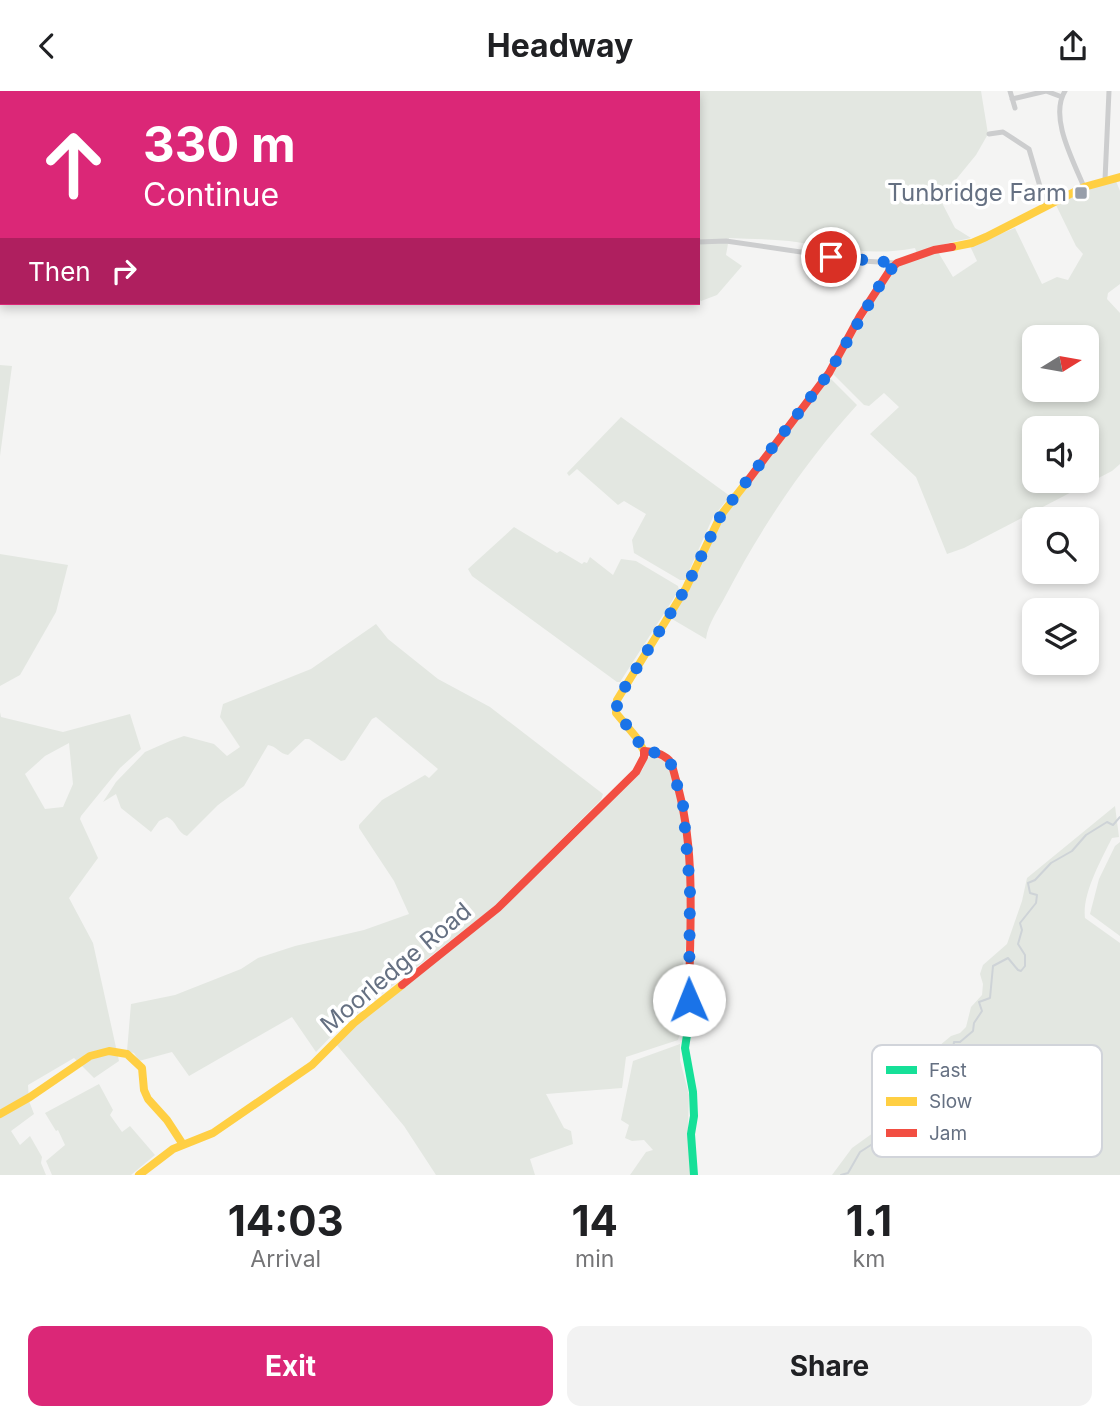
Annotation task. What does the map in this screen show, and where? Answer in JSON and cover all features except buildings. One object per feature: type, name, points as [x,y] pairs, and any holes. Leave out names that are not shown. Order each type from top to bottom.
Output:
[{"type":"street","points":[[1010,91],[1015,108]]},
{"type":"street","points":[[1012,99],[1046,91],[1063,94],[1058,111],[1059,122],[1083,187]]},
{"type":"street","points":[[1105,180],[1109,91]]},
{"type":"street","points":[[989,134],[1003,132],[1029,149],[1046,207]]},
{"type":"street","points":[[700,242],[726,241],[862,261],[897,263],[934,250],[972,243],[1083,187],[1118,177]]},
{"type":"street","points":[[694,1175],[691,1134],[694,1116],[693,1092],[685,1048],[689,1022],[688,960],[691,921],[687,828],[670,761],[658,753],[643,751],[636,737],[617,713],[617,700],[686,588],[721,515],[829,373],[885,276],[897,263]]},
{"type":"street","name":"Moorledge Road","points":[[139,1175],[182,1143],[214,1133],[303,1072],[355,1022],[498,908],[636,772],[642,763],[643,751]]},
{"type":"street","points":[[0,1114],[90,1056],[109,1051],[127,1053],[142,1068],[144,1090],[148,1099],[167,1120],[182,1143]]},
{"type":"shaded area","points":[[700,91],[981,91],[988,134],[976,155],[940,199],[955,228],[971,238],[917,254],[915,248],[882,252],[789,241],[729,238],[726,255],[742,266],[717,295],[701,301]]},
{"type":"shaded area","points":[[1116,181],[1120,191],[1120,284],[1108,293],[1107,299],[1120,313],[1120,464],[1099,478],[1099,416],[1022,416],[1022,493],[1070,493],[1043,507],[1022,507],[1022,518],[947,554],[916,477],[870,434],[899,407],[884,393],[869,406],[864,405],[833,374],[834,370],[891,272],[901,265],[938,252],[953,277],[977,261],[970,246],[1015,228],[1042,284],[1057,277],[1068,280],[1083,254],[1076,246],[1056,205],[1097,185]]},
{"type":"shaded area","points":[[0,365],[12,366],[0,456]]},
{"type":"shaded area","points":[[829,377],[857,405],[802,472],[770,520],[714,616],[706,639],[672,619],[672,616],[703,563],[716,528],[728,509],[798,421]]},
{"type":"shaded area","points":[[621,417],[730,496],[713,517],[685,580],[680,580],[634,553],[632,540],[646,514],[624,501],[618,505],[577,469],[569,476],[567,473]]},
{"type":"shaded area","points":[[514,527],[557,553],[560,551],[582,564],[587,563],[590,557],[613,575],[621,559],[636,561],[678,586],[679,590],[620,682],[472,576],[468,569]]},
{"type":"shaded area","points":[[0,554],[68,565],[56,612],[20,675],[0,686]]},
{"type":"shaded area","points":[[376,624],[388,639],[438,679],[490,707],[603,794],[601,800],[495,906],[342,1025],[316,1052],[292,1017],[189,1076],[172,1052],[139,1061],[134,1053],[127,1051],[131,1004],[175,995],[241,969],[258,958],[295,946],[364,930],[409,914],[394,881],[359,825],[382,800],[425,775],[429,778],[438,769],[376,717],[345,760],[341,761],[309,739],[305,739],[288,755],[268,745],[244,786],[218,805],[187,836],[167,817],[159,821],[151,832],[121,808],[116,794],[103,802],[116,782],[145,752],[170,741],[184,736],[214,744],[227,756],[240,747],[220,717],[223,704],[311,669]]},
{"type":"shaded area","points":[[0,712],[1,717],[63,732],[130,714],[141,749],[120,768],[81,816],[98,858],[69,898],[93,943],[119,1061],[94,1078],[74,1058],[28,1085],[29,1101],[34,1114],[11,1131],[20,1145],[30,1136],[42,1157],[41,1163],[46,1175],[0,1175]],"holes":[[[69,743],[73,784],[63,807],[45,809],[25,774],[45,756]]]},
{"type":"shaded area","points":[[648,754],[665,761],[673,779],[686,851],[687,925],[681,977],[682,1019],[678,1040],[626,1057],[622,1088],[546,1094],[564,1128],[571,1131],[573,1144],[530,1159],[535,1175],[436,1175],[404,1126],[336,1044],[575,838],[643,769]]},
{"type":"shaded area","points":[[1115,806],[1119,837],[1112,838],[1093,877],[1086,898],[1085,918],[1120,943],[1120,1175],[832,1175],[852,1148],[872,1134],[872,1157],[1102,1157],[1102,1045],[940,1045],[966,1027],[971,1007],[982,995],[980,974],[983,965],[1007,944],[1027,878]]},
{"type":"shaded area","points":[[1120,842],[1120,936],[1090,914],[1099,879],[1115,846]]},
{"type":"shaded area","points":[[680,1044],[680,1060],[689,1095],[688,1128],[692,1175],[630,1175],[646,1152],[653,1150],[644,1140],[632,1141],[625,1138],[629,1125],[621,1120],[633,1061]]},
{"type":"shaded area","points":[[99,1084],[113,1110],[110,1115],[122,1132],[130,1126],[155,1155],[131,1175],[52,1175],[46,1161],[65,1145],[45,1113]]},
{"type":"waterway","points":[[954,1045],[954,1042],[960,1042],[973,1031],[974,1023],[982,1011],[979,1002],[990,998],[993,966],[1008,958],[1018,970],[1021,971],[1025,966],[1025,955],[1018,944],[1022,930],[1020,923],[1036,903],[1037,895],[1030,893],[1028,883],[1035,880],[1051,863],[1072,851],[1086,835],[1107,822],[1113,825],[1120,817]]},
{"type":"waterway","points":[[841,1175],[848,1173],[860,1152],[872,1144]]},
{"type":"traffic: fast","points":[[689,1022],[685,1048],[693,1092],[694,1116],[691,1134],[694,1175]]},
{"type":"traffic: slow","points":[[952,247],[986,237],[1084,187],[1120,177]]},
{"type":"traffic: slow","points":[[644,751],[616,713],[617,700],[686,588],[721,515],[746,483]]},
{"type":"traffic: slow","points":[[139,1175],[173,1149],[213,1133],[312,1065],[355,1022],[402,985]]},
{"type":"traffic: slow","points":[[0,1114],[90,1056],[109,1051],[127,1054],[142,1068],[144,1090],[148,1099],[167,1120],[182,1143]]},
{"type":"traffic: jam","points":[[746,483],[829,373],[860,316],[890,270],[897,263],[934,250],[952,247]]},
{"type":"traffic: jam","points":[[644,751],[660,754],[669,760],[688,839],[691,900],[689,1022]]},
{"type":"traffic: jam","points":[[402,985],[498,908],[636,772],[644,757],[644,751]]},
{"type":"place","name":"Tunbridge Farm","points":[[1081,193]]},
{"type":"route","points":[[689,1000],[691,921],[687,828],[675,773],[666,756],[643,751],[615,709],[630,677],[686,588],[721,515],[809,402],[829,373],[885,276],[897,263],[831,257]]}]
